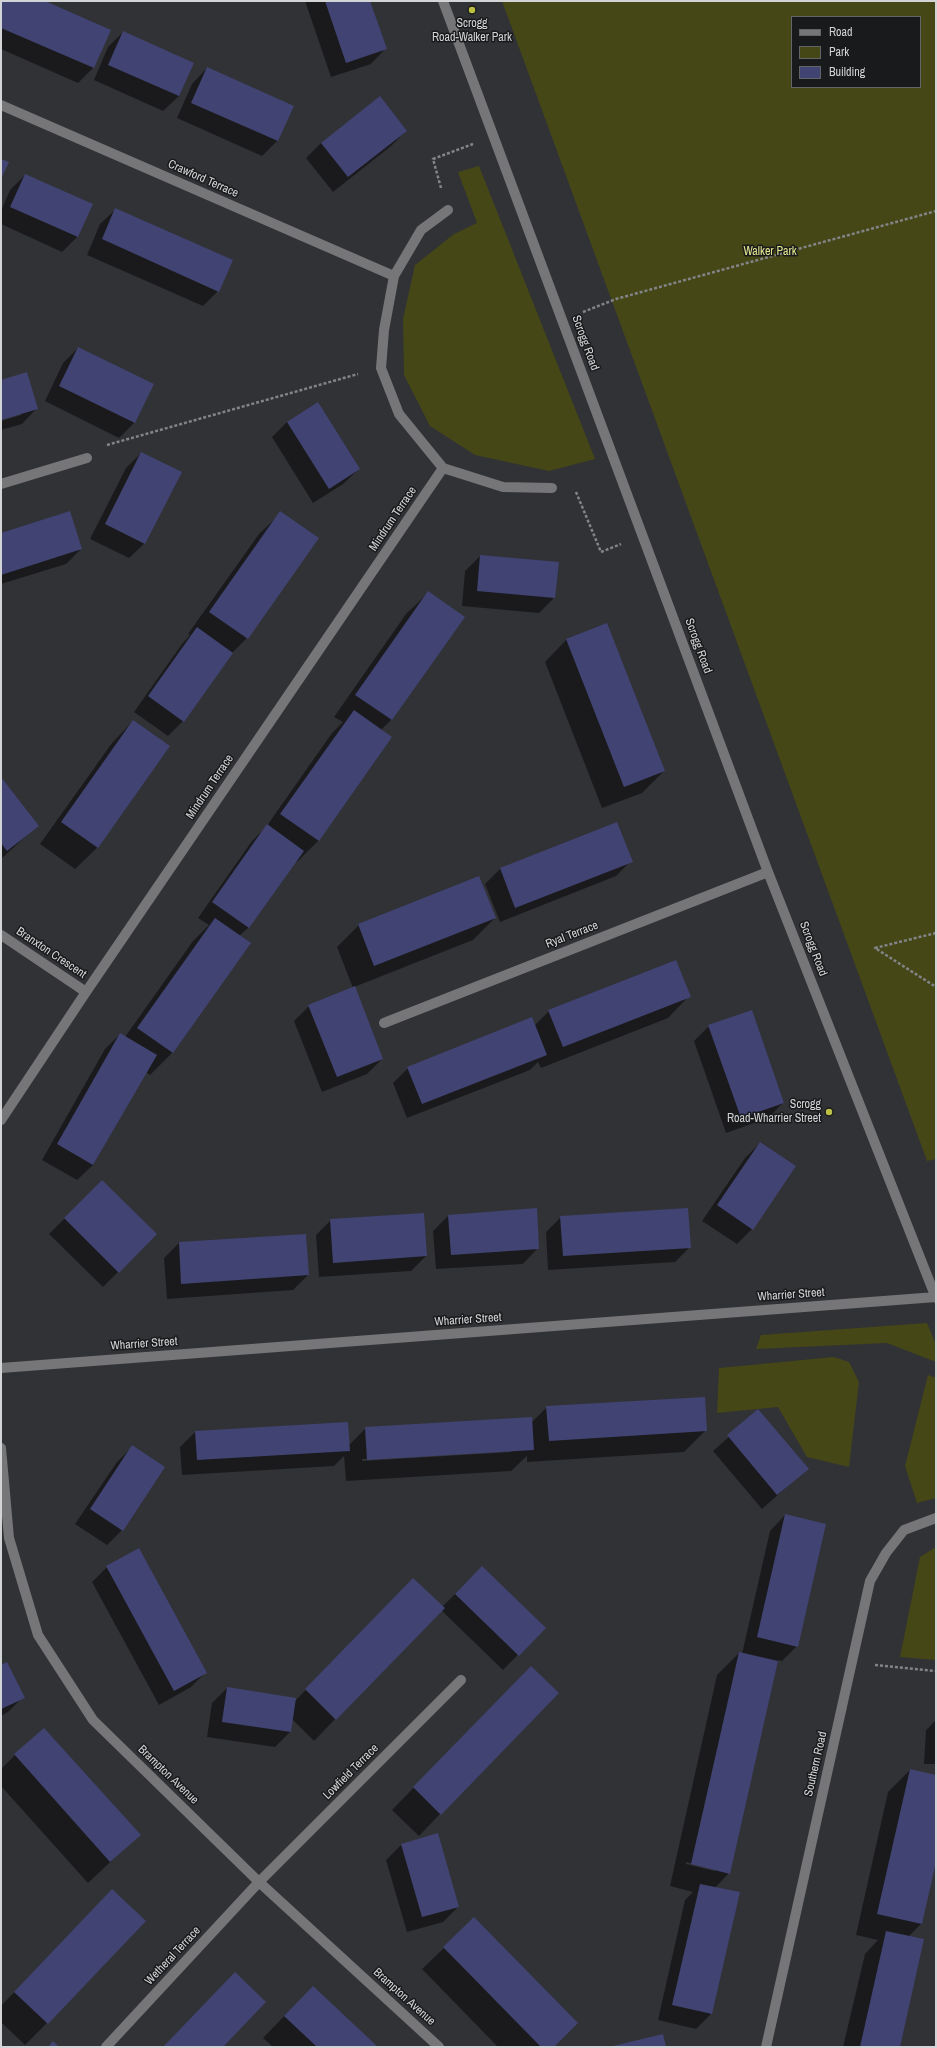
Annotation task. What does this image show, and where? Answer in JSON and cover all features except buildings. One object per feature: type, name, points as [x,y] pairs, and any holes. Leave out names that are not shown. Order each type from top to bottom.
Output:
[{"type":"street","name":"Scrogg Road","points":[[443,1],[768,872],[936,1298]]},
{"type":"street","name":"Crawford Terrace","points":[[1,105],[394,276]]},
{"type":"street","points":[[448,210],[421,230],[394,276],[384,330],[382,368],[399,414],[442,468],[503,487],[552,488]]},
{"type":"street","points":[[1,484],[87,458]]},
{"type":"street","name":"Mindrum Terrace","points":[[1,1120],[86,992],[442,468]]},
{"type":"street","name":"Ryal Terrace","points":[[384,1023],[768,872]]},
{"type":"street","name":"Branxton Crescent","points":[[1,935],[86,992]]},
{"type":"street","name":"Wharrier Street","points":[[1,1368],[936,1298]]},
{"type":"street","name":"Brampton Avenue","points":[[1,1448],[9,1538],[38,1636],[93,1720],[259,1882],[440,2047]]},
{"type":"street","name":"Southern Road","points":[[766,2047],[870,1581],[886,1553],[904,1530],[936,1518]]},
{"type":"street","name":"Lowfield Terrace","points":[[259,1882],[461,1680]]},
{"type":"street","name":"Wetheral Terrace","points":[[106,2047],[259,1882]]},
{"type":"path","points":[[448,210],[432,160],[494,136]]},
{"type":"path","points":[[563,321],[616,299],[936,211]]},
{"type":"path","points":[[87,458],[101,446],[382,368]]},
{"type":"path","points":[[552,488],[572,483],[601,552],[643,536]]},
{"type":"path","points":[[936,933],[875,948],[936,987]]},
{"type":"path","points":[[852,1662],[936,1671]]},
{"type":"green space","name":"Walker Park","points":[[502,1],[936,1],[936,1159],[927,1161]]},
{"type":"green space","points":[[479,166],[595,459],[549,471],[475,455],[430,426],[404,375],[403,319],[415,265],[454,234],[477,223],[458,172]]},
{"type":"green space","points":[[927,1323],[936,1345],[936,1362],[887,1343],[756,1349],[761,1335]]},
{"type":"green space","points":[[834,1357],[849,1362],[859,1382],[849,1467],[807,1457],[778,1407],[717,1413],[719,1368]]},
{"type":"green space","points":[[928,1375],[936,1378],[936,1498],[917,1503],[905,1466]]},
{"type":"green space","points":[[936,1547],[936,1660],[900,1657],[920,1557]]},
{"type":"place","name":"Scrogg Road-Walker Park","points":[[472,10]]},
{"type":"place","name":"Scrogg Road-Wharrier Street","points":[[829,1112]]}]
